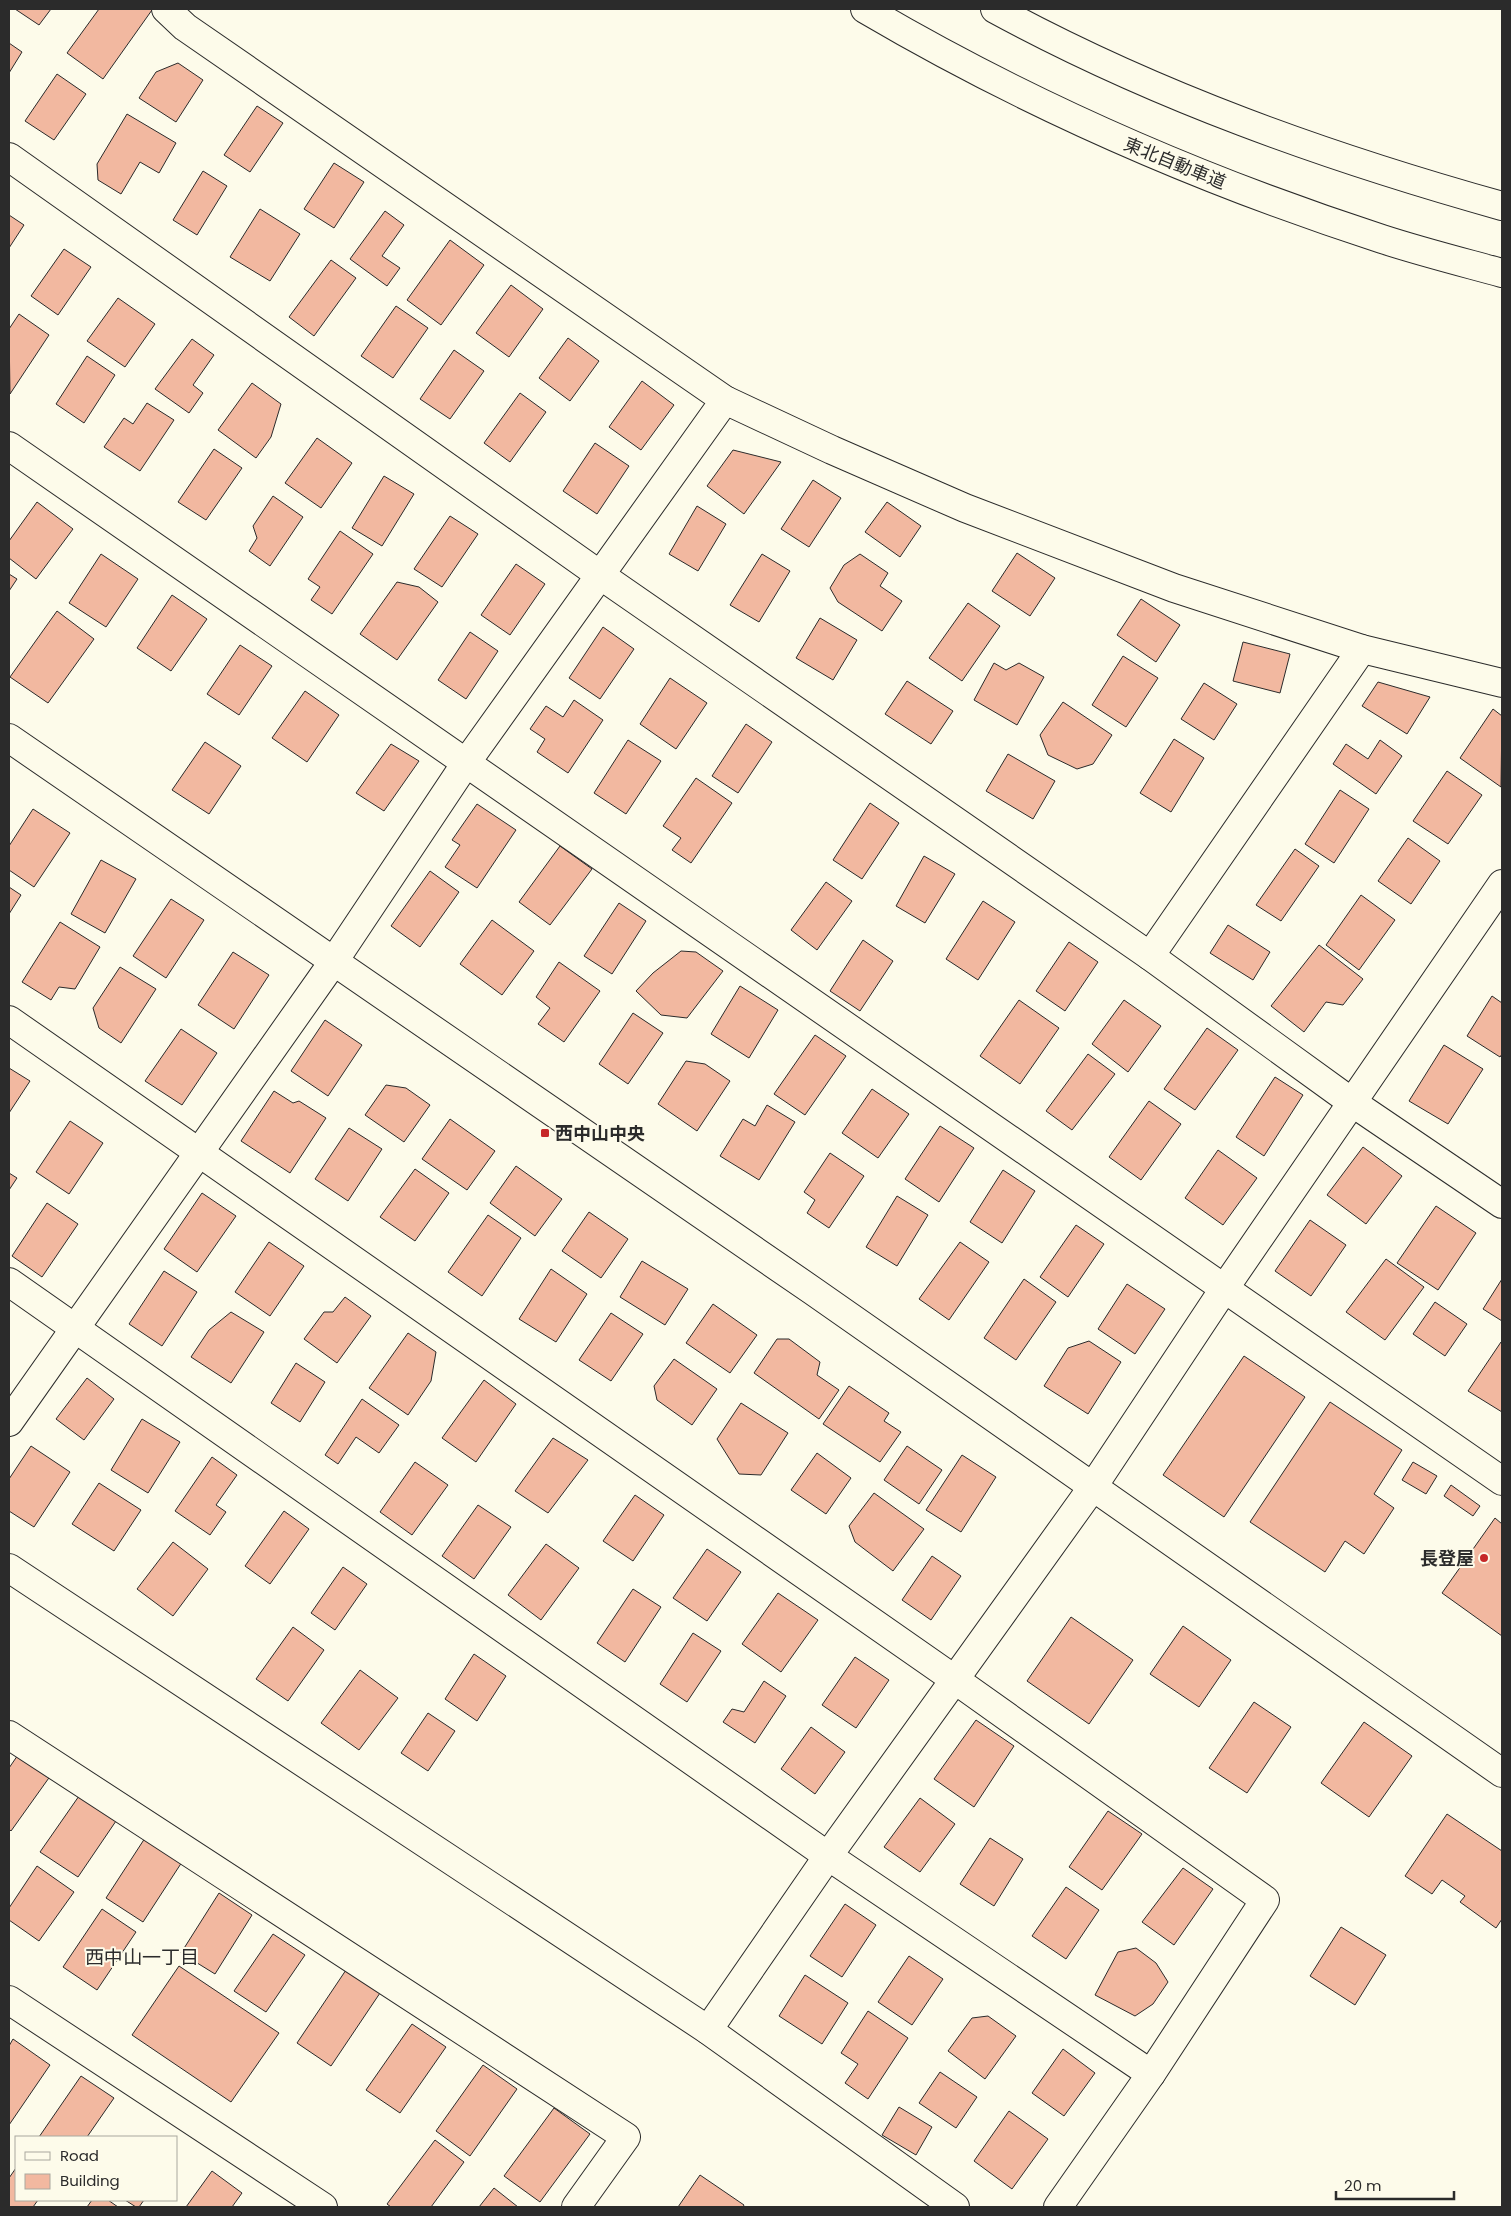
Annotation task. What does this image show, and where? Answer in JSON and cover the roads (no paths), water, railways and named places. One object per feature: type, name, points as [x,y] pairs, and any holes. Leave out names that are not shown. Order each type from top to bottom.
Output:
[{"type":"main road","points":[[166,9],[185,27],[725,400],[832,450],[965,508],[1174,588],[1362,649],[1502,683]]},
{"type":"main road","name":"東北自動車道","points":[[865,9],[937,51],[1016,92],[1160,157],[1239,190],[1383,240],[1502,273]]},
{"type":"main road","points":[[995,9],[1046,37],[1129,75],[1254,127],[1400,177],[1502,206]]},
{"type":"main road","points":[[9,157],[600,575],[1150,956],[1353,1103],[1502,1204]]},
{"type":"main road","points":[[9,1422],[74,1327],[334,961],[466,763],[725,400]]},
{"type":"main road","points":[[9,446],[1502,1481]]},
{"type":"main road","points":[[1150,956],[1362,649]]},
{"type":"main road","points":[[9,738],[813,1292],[1502,1773]]},
{"type":"main road","points":[[708,2030],[828,1856],[1092,1488],[1224,1289],[1502,884]]},
{"type":"main road","points":[[9,1020],[954,1679],[1265,1900],[1151,2074],[1058,2207]]},
{"type":"main road","points":[[9,1282],[828,1856],[1151,2074]]},
{"type":"main road","points":[[9,1568],[708,2030],[955,2207]]},
{"type":"main road","points":[[9,1735],[626,2136],[576,2207]]},
{"type":"main road","points":[[9,2000],[323,2207]]},
{"type":"place","name":"西中山中央","points":[[545,1133]]},
{"type":"place","name":"長登屋","points":[[1484,1558]]},
{"type":"district","name":"西中山一丁目","points":[[142,1957]]}]
